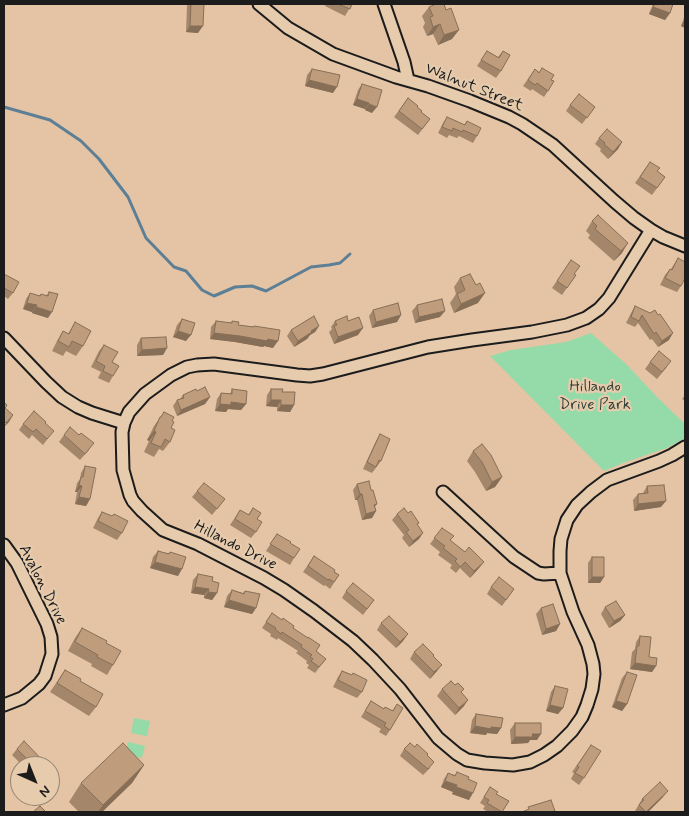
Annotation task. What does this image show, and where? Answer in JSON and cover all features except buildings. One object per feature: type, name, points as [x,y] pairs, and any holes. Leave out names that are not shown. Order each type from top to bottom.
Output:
[{"type":"street","name":"Walnut Street","points":[[259,4],[288,28],[333,54],[470,101],[522,124],[553,145],[614,201],[650,230],[685,246]]},
{"type":"street","points":[[384,4],[404,62],[408,80]]},
{"type":"street","name":"Hillando Drive","points":[[650,230],[609,298],[599,309],[586,318],[567,325],[428,348],[310,376],[214,364],[187,367],[171,374],[145,394],[129,412],[124,423],[122,442],[123,470],[133,501],[163,530],[198,544],[264,578],[314,611],[353,641],[373,660],[400,689],[438,738],[456,754],[467,760],[513,765],[530,762],[557,746],[572,731],[582,717],[592,689],[594,674],[588,645],[573,612],[560,573],[561,538],[568,520],[577,505],[590,492],[607,480],[659,461],[685,447]]},
{"type":"street","points":[[4,338],[62,397],[92,414],[124,423]]},
{"type":"street","points":[[443,492],[514,558],[538,573],[560,573]]},
{"type":"street","name":"Avalon Drive","points":[[4,545],[16,563],[47,624],[51,636],[52,654],[45,676],[39,684],[22,698],[4,705]]},
{"type":"green space","name":"Hillando Drive Park","points":[[591,333],[627,365],[685,424],[685,438],[667,448],[604,471],[490,356],[511,350],[566,342]]},
{"type":"green space","points":[[134,718],[150,721],[147,736],[131,733]]},
{"type":"green space","points":[[128,742],[145,746],[142,758],[125,754]]},
{"type":"waterway","points":[[4,107],[50,120],[81,141],[99,159],[128,197],[146,238],[174,267],[186,271],[202,290],[214,296],[235,287],[252,286],[266,291],[311,267],[340,263],[350,254]]}]
